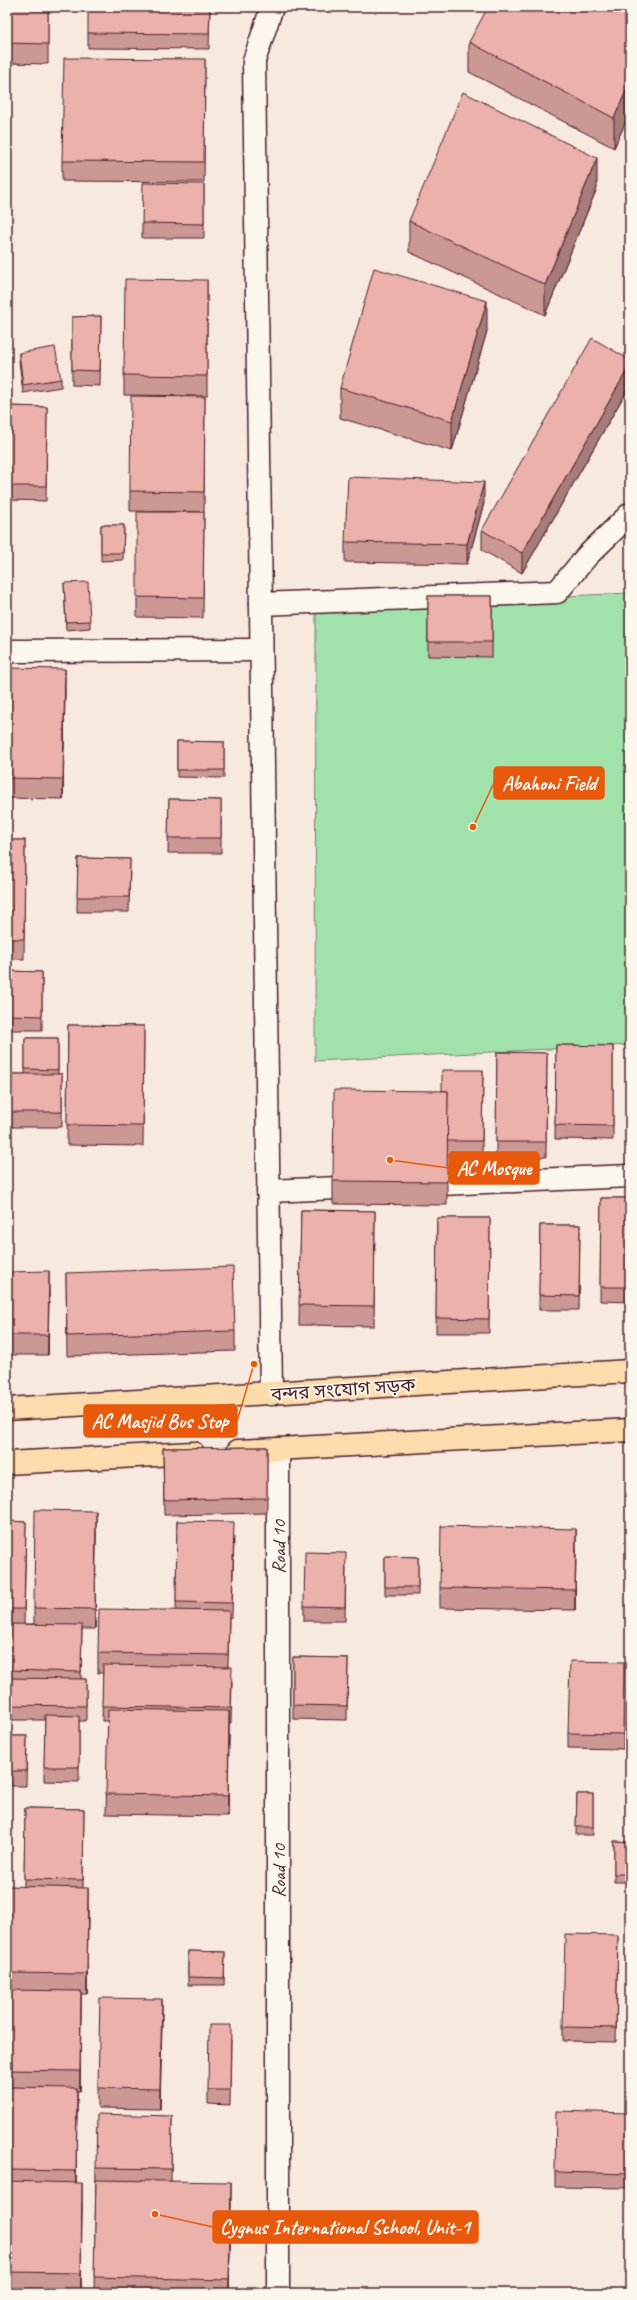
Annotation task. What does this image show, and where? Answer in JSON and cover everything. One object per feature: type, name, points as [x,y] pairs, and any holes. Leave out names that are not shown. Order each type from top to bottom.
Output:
[{"type":"highway","name":"বন্দর সংযোগ সড়ক","points":[[7,1409],[630,1371]]},
{"type":"highway","points":[[7,1463],[630,1430]]},
{"type":"street","points":[[271,1394],[254,61],[272,7]]},
{"type":"street","points":[[261,604],[557,592],[587,556],[630,514]]},
{"type":"street","points":[[7,651],[261,650]]},
{"type":"street","points":[[268,1191],[630,1176]]},
{"type":"street","name":"Road 10","points":[[278,1449],[278,2293]]},
{"type":"green space","points":[[630,593],[630,1045],[315,1061],[316,608]]},
{"type":"building","points":[[7,7],[48,7],[48,44],[7,43]]},
{"type":"building","points":[[88,7],[210,8],[209,34],[88,33]]},
{"type":"building","points":[[488,7],[630,7],[630,82],[614,118],[469,42]]},
{"type":"building","points":[[64,58],[205,59],[204,162],[62,161]]},
{"type":"building","points":[[463,92],[597,158],[545,285],[409,221]]},
{"type":"building","points":[[143,183],[204,184],[204,224],[142,223]]},
{"type":"building","points":[[374,268],[487,301],[452,421],[340,388]]},
{"type":"building","points":[[125,279],[207,280],[207,376],[124,375]]},
{"type":"building","points":[[101,316],[100,371],[72,370],[72,317]]},
{"type":"building","points":[[592,338],[630,360],[630,365],[522,553],[482,530]]},
{"type":"building","points":[[55,347],[61,379],[23,385],[19,353]]},
{"type":"building","points":[[131,396],[205,397],[204,492],[130,491]]},
{"type":"building","points":[[7,406],[47,407],[46,486],[7,486]]},
{"type":"building","points":[[348,477],[484,482],[467,544],[345,542]]},
{"type":"building","points":[[137,512],[204,512],[203,598],[137,597]]},
{"type":"building","points":[[101,525],[124,525],[123,553],[101,553]]},
{"type":"building","points":[[88,582],[90,621],[66,622],[64,583]]},
{"type":"building","points":[[428,596],[492,596],[492,642],[428,642]]},
{"type":"building","points":[[7,668],[65,669],[63,779],[7,778]]},
{"type":"building","points":[[177,741],[224,742],[224,770],[177,770]]},
{"type":"building","points":[[169,799],[221,800],[221,838],[168,838]]},
{"type":"building","points":[[7,840],[25,840],[24,939],[7,939]]},
{"type":"building","points":[[78,858],[130,859],[129,897],[77,897]]},
{"type":"building","points":[[7,971],[42,972],[42,1016],[7,1015]]},
{"type":"building","points":[[68,1025],[144,1026],[143,1126],[67,1125]]},
{"type":"building","points":[[25,1038],[58,1038],[58,1070],[25,1069]]},
{"type":"building","points":[[556,1045],[613,1046],[613,1126],[555,1125]]},
{"type":"building","points":[[627,1050],[630,1050],[630,1126],[627,1126]]},
{"type":"building","points":[[497,1052],[547,1053],[546,1142],[496,1142]]},
{"type":"building","points":[[442,1070],[483,1070],[482,1141],[447,1141],[448,1091],[442,1091]]},
{"type":"building","points":[[7,1074],[62,1074],[62,1112],[7,1112]]},
{"type":"building","points":[[334,1090],[448,1091],[447,1182],[333,1181]]},
{"type":"building","points":[[601,1198],[630,1198],[630,1287],[600,1287]]},
{"type":"building","points":[[301,1210],[375,1211],[374,1306],[299,1305]]},
{"type":"building","points":[[437,1218],[490,1218],[489,1319],[436,1318]]},
{"type":"building","points":[[540,1225],[580,1225],[579,1296],[539,1295]]},
{"type":"building","points":[[233,1267],[235,1331],[67,1336],[66,1273]]},
{"type":"building","points":[[49,1271],[48,1335],[7,1335],[7,1272]]},
{"type":"building","points":[[267,1447],[267,1498],[164,1500],[163,1448]]},
{"type":"building","points":[[35,1510],[96,1511],[95,1609],[34,1608]]},
{"type":"building","points":[[7,1521],[26,1522],[24,1609],[7,1609]]},
{"type":"building","points":[[177,1521],[234,1522],[232,1603],[176,1602]]},
{"type":"building","points":[[441,1526],[576,1529],[575,1590],[440,1588]]},
{"type":"building","points":[[305,1552],[346,1553],[345,1607],[304,1606]]},
{"type":"building","points":[[385,1556],[418,1557],[418,1587],[385,1587]]},
{"type":"building","points":[[99,1609],[229,1611],[228,1655],[98,1653]]},
{"type":"building","points":[[7,1624],[82,1625],[81,1672],[7,1670]]},
{"type":"building","points":[[293,1657],[348,1658],[347,1706],[293,1705]]},
{"type":"building","points":[[570,1661],[624,1662],[623,1734],[568,1733]]},
{"type":"building","points":[[103,1665],[232,1667],[231,1708],[102,1706]]},
{"type":"building","points":[[7,1678],[86,1679],[86,1706],[7,1705]]},
{"type":"building","points":[[108,1709],[229,1711],[228,1796],[106,1794]]},
{"type":"building","points":[[45,1715],[79,1716],[79,1767],[44,1767]]},
{"type":"building","points":[[7,1736],[27,1736],[26,1771],[7,1771]]},
{"type":"building","points":[[577,1794],[593,1794],[593,1827],[576,1827]]},
{"type":"building","points":[[25,1808],[84,1809],[83,1880],[24,1879]]},
{"type":"building","points":[[614,1841],[630,1842],[630,1874],[614,1874]]},
{"type":"building","points":[[7,1886],[88,1888],[87,1974],[7,1973]]},
{"type":"building","points":[[565,1934],[618,1935],[616,2028],[563,2027]]},
{"type":"building","points":[[188,1951],[225,1952],[224,1978],[188,1977]]},
{"type":"building","points":[[7,1990],[81,1991],[80,2071],[7,2070]]},
{"type":"building","points":[[100,1998],[162,1999],[160,2089],[98,2088]]},
{"type":"building","points":[[209,2025],[231,2025],[230,2090],[208,2090]]},
{"type":"building","points":[[7,2087],[77,2088],[76,2171],[7,2170]]},
{"type":"building","points":[[556,2111],[630,2113],[630,2174],[555,2172]]},
{"type":"building","points":[[97,2114],[172,2116],[171,2169],[96,2168]]},
{"type":"building","points":[[96,2180],[231,2182],[229,2280],[94,2277]]},
{"type":"building","points":[[7,2181],[82,2183],[81,2273],[7,2272]]},
{"type":"building","points":[[317,2289],[346,2289],[346,2293],[317,2293]]},
{"type":"place","name":"Abahoni Field","points":[[473,827]]},
{"type":"place","name":"AC Mosque","points":[[390,1160]]},
{"type":"place","name":"AC Masjid Bus Stop","points":[[254,1364]]},
{"type":"place","name":"Cygnus International School, Unit-1","points":[[155,2214]]}]
